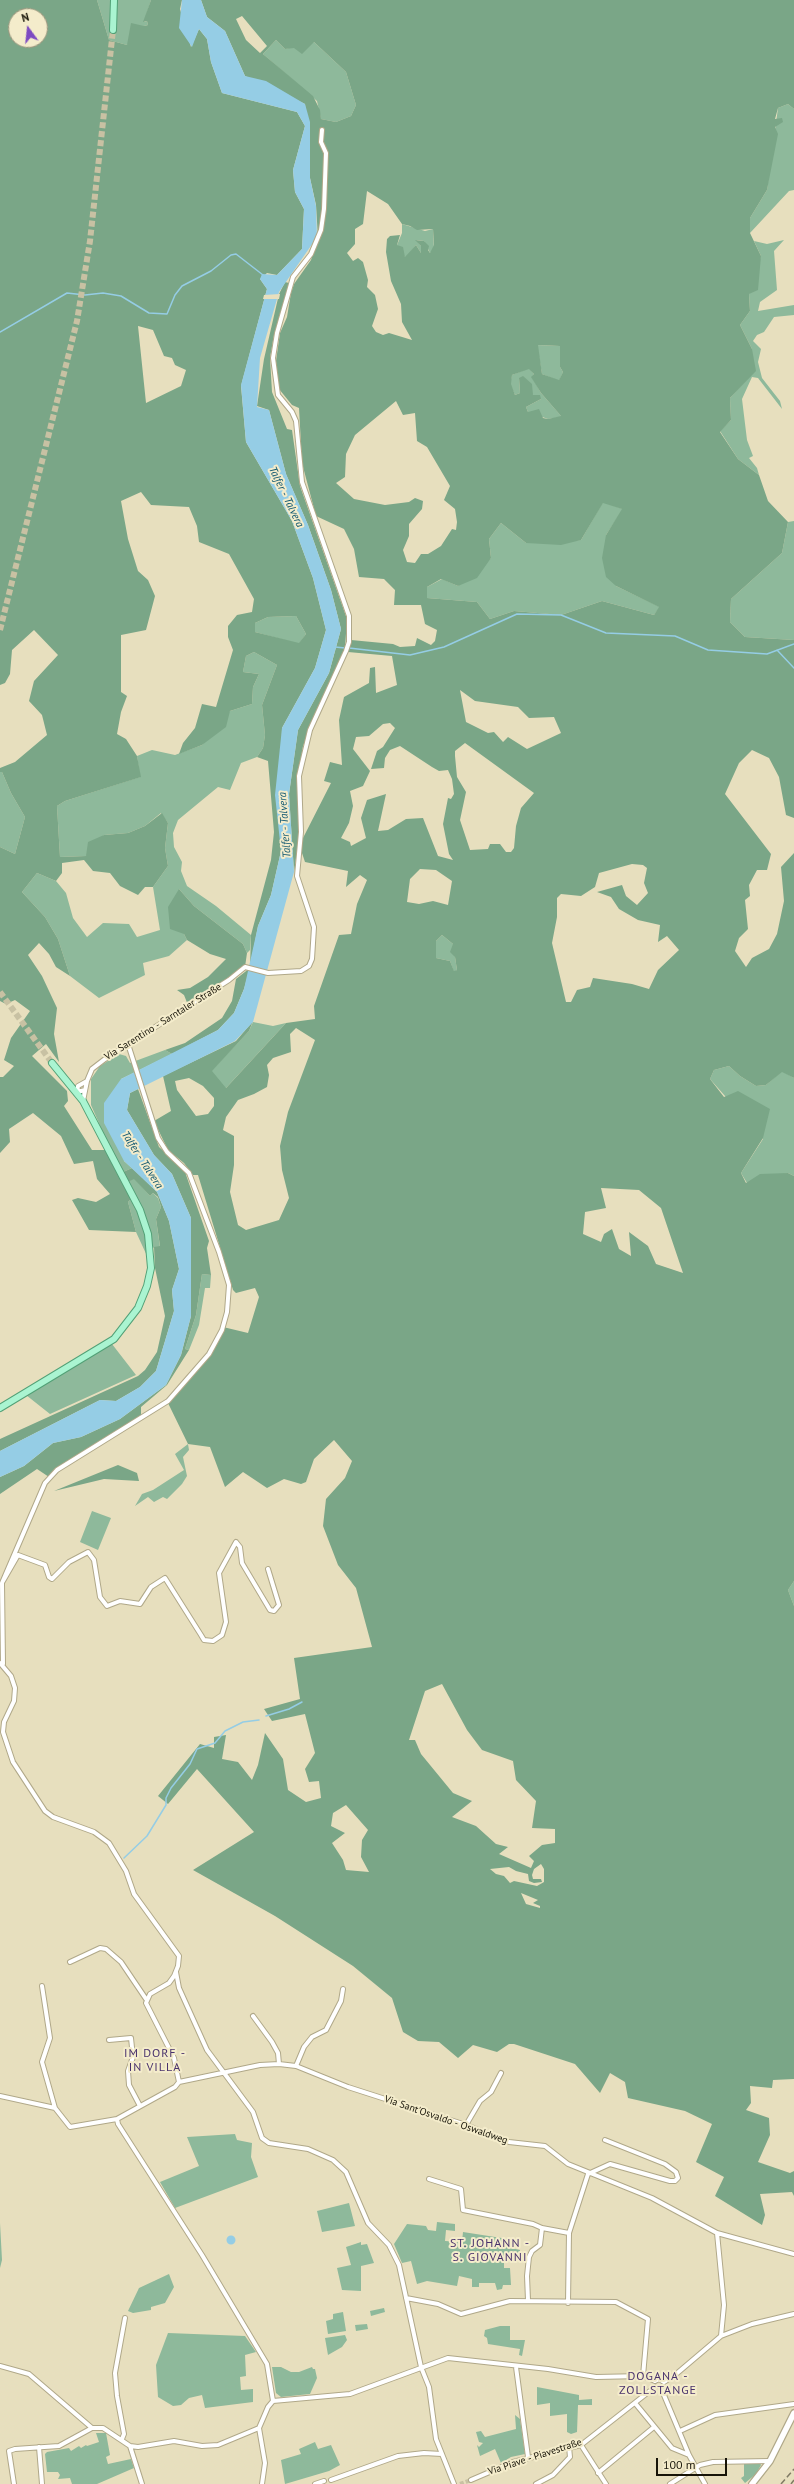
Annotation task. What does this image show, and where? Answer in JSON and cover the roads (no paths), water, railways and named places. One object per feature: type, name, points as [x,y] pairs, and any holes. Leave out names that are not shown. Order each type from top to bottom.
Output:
[{"type":"main road","points":[[113,30],[114,0]]},
{"type":"main road","points":[[0,1408],[114,1339],[134,1316],[147,1286],[151,1268],[148,1234],[140,1210],[77,1089],[70,1084],[52,1063]]},
{"type":"street","name":"Via Sarentino - Sarntaler Straße","points":[[87,1081],[96,1066],[229,980],[246,967],[268,973],[301,971],[309,966],[312,959],[314,927],[297,876],[301,832],[299,776],[310,730],[346,652],[349,616],[306,494],[297,442],[296,421],[292,412],[278,395],[273,358],[277,333],[293,277],[311,254],[321,230],[324,209],[326,153],[320,142],[322,130]]},
{"type":"street","points":[[128,1044],[133,1064],[162,1145],[189,1173],[229,1284],[227,1312],[219,1336],[209,1354],[168,1401],[51,1475],[43,1485],[2,1583],[1,1664],[11,1676],[16,1693],[8,1713],[3,1732],[5,1744],[13,1762],[38,1802],[53,1817],[94,1832],[109,1843],[126,1871],[134,1894],[176,1950],[179,1956],[176,1972],[179,1988],[207,2050],[226,2073],[252,2112],[265,2141],[308,2149],[322,2154],[346,2172],[368,2223],[391,2248],[399,2266],[422,2367],[429,2387],[436,2438],[454,2484]]},
{"type":"street","points":[[77,1089],[87,1081]]},
{"type":"street","points":[[83,1101],[87,1081]]},
{"type":"street","points":[[77,1089],[85,1090]]},
{"type":"street","points":[[2,1583],[7,1578],[18,1555],[45,1565],[49,1577],[52,1579],[69,1562],[88,1552],[94,1560],[100,1597],[107,1606],[115,1602],[126,1600],[140,1604],[150,1587],[166,1578],[204,1640],[213,1641],[218,1640],[226,1622],[219,1572],[236,1542],[240,1547],[242,1563],[270,1610],[274,1611],[279,1605],[268,1569]]},
{"type":"street","points":[[42,1986],[50,2038],[42,2062],[55,2108],[70,2127],[117,2119],[175,2087],[179,2082],[174,2058],[163,2033],[148,2010],[146,1999],[121,1962],[106,1949],[100,1948],[70,1962]]},
{"type":"street","points":[[146,1999],[150,1994],[169,1983],[176,1972]]},
{"type":"street","points":[[169,1983],[179,1988]]},
{"type":"street","points":[[296,2066],[304,2046],[312,2037],[326,2030],[341,2001],[343,1989]]},
{"type":"street","points":[[253,2016],[275,2048],[279,2064]]},
{"type":"street","points":[[109,2040],[131,2038],[133,2056],[128,2071],[129,2085],[140,2106]]},
{"type":"street","name":"Via Sant'Osvaldo - Oswaldweg","points":[[179,2082],[226,2073],[240,2068],[279,2064],[296,2066],[371,2095],[466,2125],[509,2142],[545,2146],[568,2164],[588,2174],[652,2198],[717,2233],[794,2254]]},
{"type":"street","points":[[466,2125],[480,2101],[491,2092],[500,2073]]},
{"type":"street","points":[[0,2096],[55,2108]]},
{"type":"street","points":[[117,2119],[121,2129],[268,2364],[273,2401]]},
{"type":"street","points":[[568,2303],[569,2233],[588,2174],[610,2164],[670,2181],[675,2181],[678,2178],[676,2172],[665,2164],[605,2140]]},
{"type":"street","points":[[429,2179],[462,2190],[463,2210],[569,2233]]},
{"type":"street","points":[[528,2300],[526,2276],[529,2258],[532,2251],[540,2245],[542,2228]]},
{"type":"street","points":[[717,2233],[724,2305],[721,2336]]},
{"type":"street","points":[[406,2298],[438,2304],[461,2314],[510,2301],[528,2300],[568,2303],[616,2302],[648,2319],[643,2376]]},
{"type":"street","points":[[661,2388],[664,2382],[721,2336],[762,2321],[794,2314]]},
{"type":"street","points":[[122,2439],[124,2434],[117,2396],[115,2373],[125,2318]]},
{"type":"street","points":[[262,2484],[265,2463],[259,2428],[268,2407],[273,2401],[330,2396],[355,2392],[448,2358],[516,2367],[548,2369],[596,2377],[643,2376],[654,2382]]},
{"type":"street","points":[[0,2366],[28,2374],[92,2428]]},
{"type":"street","points":[[516,2367],[528,2458]]},
{"type":"street","points":[[654,2382],[659,2379],[664,2382]]},
{"type":"street","points":[[654,2382],[655,2387],[661,2388]]},
{"type":"street","name":"Via Piave - Piavestraße","points":[[471,2480],[528,2458],[581,2444],[655,2387]]},
{"type":"street","points":[[661,2388],[689,2455],[705,2484]]},
{"type":"street","points":[[635,2403],[672,2448],[689,2455]]},
{"type":"street","points":[[680,2431],[715,2415],[794,2404]]},
{"type":"street","points":[[752,2484],[770,2460],[794,2412]]},
{"type":"street","points":[[788,2425],[794,2421]]},
{"type":"street","points":[[598,2474],[654,2427]]},
{"type":"street","points":[[14,2484],[10,2451],[66,2444],[87,2430],[92,2428],[103,2428],[122,2439],[130,2446],[142,2484]]},
{"type":"street","points":[[130,2446],[138,2447],[174,2441],[207,2447],[224,2443],[259,2428]]},
{"type":"street","points":[[581,2444],[598,2474],[606,2484]]},
{"type":"street","points":[[39,2447],[42,2484]]},
{"type":"street","points":[[536,2484],[553,2475],[570,2457],[569,2447]]},
{"type":"street","points":[[331,2480],[398,2456],[424,2453],[442,2454]]},
{"type":"street","points":[[670,2484],[700,2465],[713,2462],[770,2460]]},
{"type":"street","points":[[315,2484],[324,2481]]},
{"type":"water","name":"Talfer - Talvera","points":[[182,0],[201,0],[207,17],[225,31],[245,76],[266,81],[305,104],[310,122],[310,178],[316,206],[317,237],[279,292],[260,358],[257,407],[269,410],[286,474],[308,525],[331,590],[341,629],[329,673],[298,730],[289,794],[294,872],[253,1022],[235,1041],[130,1093],[127,1110],[154,1155],[172,1174],[191,1218],[191,1316],[181,1355],[166,1385],[120,1419],[81,1437],[53,1443],[24,1466],[0,1477],[0,1451],[100,1400],[116,1401],[140,1387],[156,1371],[174,1311],[172,1290],[179,1269],[169,1221],[157,1192],[124,1161],[104,1123],[104,1103],[121,1079],[218,1030],[234,1013],[244,989],[258,926],[271,895],[281,851],[275,795],[282,728],[315,668],[326,630],[313,578],[292,521],[246,442],[241,385],[267,289],[260,279],[262,274],[277,275],[302,249],[304,209],[295,192],[293,170],[305,126],[297,112],[222,93],[211,62],[207,39],[199,29],[192,47],[179,28]]},
{"type":"water","points":[[229,2236],[233,2236],[235,2240],[233,2244],[229,2244],[227,2242],[227,2238]]},
{"type":"waterway","points":[[0,332],[67,293],[85,295],[103,293],[121,296],[149,313],[167,314],[175,295],[182,286],[211,271],[231,255],[236,254],[263,275]]},
{"type":"waterway","points":[[349,648],[410,655],[444,647],[517,614],[561,615],[606,633],[675,636],[708,650],[767,654],[794,644]]},
{"type":"waterway","points":[[335,647],[345,648]]},
{"type":"waterway","points":[[777,650],[794,668]]},
{"type":"waterway","points":[[266,1716],[289,1709],[302,1702]]},
{"type":"waterway","points":[[124,1858],[147,1836],[166,1805],[166,1798],[171,1788],[190,1764],[197,1749],[215,1743],[225,1731],[243,1722],[259,1720]]},
{"type":"tunnel","points":[[0,630],[77,321],[90,241],[113,30]]},
{"type":"tunnel","points":[[0,992],[52,1063]]},
{"type":"tunnel","points":[[460,2484],[471,2480]]},
{"type":"railway","points":[[781,2484],[794,2469]]},
{"type":"railway","points":[[791,2484],[794,2480]]},
{"type":"district","name":"IM DORF - IN VILLA","points":[[155,2061]]},
{"type":"district","name":"ST. JOHANN - S. GIOVANNI","points":[[490,2251]]},
{"type":"district","name":"DOGANA - ZOLLSTANGE","points":[[658,2384]]}]
